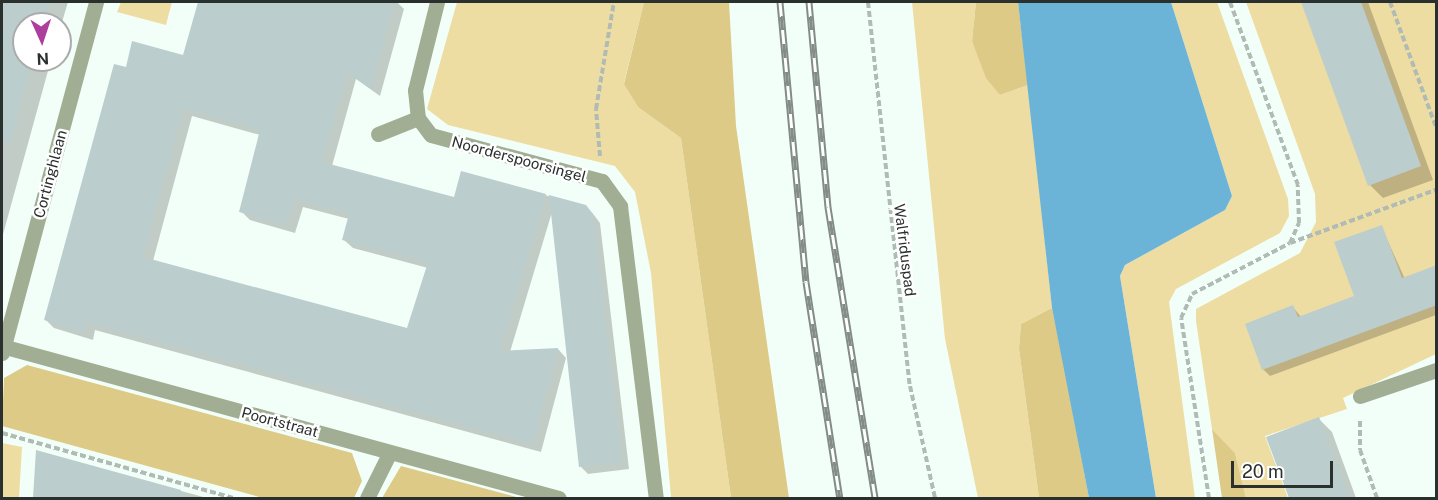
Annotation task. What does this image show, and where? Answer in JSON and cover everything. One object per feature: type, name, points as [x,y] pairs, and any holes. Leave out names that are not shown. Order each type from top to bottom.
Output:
[{"type":"street","name":"Cortinghlaan","points":[[2,349],[96,2]]},
{"type":"street","points":[[378,134],[417,118],[415,90],[437,2]]},
{"type":"street","name":"Noorderspoorsingel","points":[[417,118],[431,135],[603,181],[620,206],[656,498]]},
{"type":"street","name":"Poortstraat","points":[[2,349],[559,498]]},
{"type":"street","points":[[1360,396],[1436,372]]},
{"type":"street","points":[[367,498],[390,452]]},
{"type":"path","points":[[603,181],[596,109],[614,2]]},
{"type":"path","name":"Walfriduspad","points":[[868,2],[910,386],[935,498]]},
{"type":"path","points":[[1230,2],[1299,185],[1299,223],[1290,243]]},
{"type":"path","points":[[1390,2],[1436,126]]},
{"type":"path","points":[[1209,498],[1181,318],[1192,294],[1290,243],[1437,190]]},
{"type":"path","points":[[1360,396],[1360,450],[1377,498]]},
{"type":"path","points":[[2,433],[234,498]]},
{"type":"shaded area","points":[[121,2],[172,2],[166,25],[117,12]]},
{"type":"shaded area","points":[[457,2],[644,2],[624,83],[638,107],[681,138],[731,498],[671,497],[651,273],[635,192],[615,166],[448,125],[427,109]]},
{"type":"shaded area","points":[[644,2],[729,2],[736,126],[789,498],[731,498],[681,138],[638,107],[624,84]]},
{"type":"shaded area","points":[[912,2],[976,2],[972,41],[1000,95],[1028,85],[1052,308],[1021,324],[1019,349],[1039,498],[978,498],[945,339]]},
{"type":"shaded area","points":[[976,2],[1018,2],[1028,85],[1000,95],[986,78],[972,41]]},
{"type":"shaded area","points":[[1171,2],[1217,2],[1288,199],[1289,216],[1280,233],[1176,289],[1169,302],[1195,498],[1156,498],[1120,276],[1125,265],[1225,210],[1232,196]]},
{"type":"shaded area","points":[[1246,2],[1436,2],[1436,354],[1343,398],[1347,409],[1265,436],[1288,498],[1246,498],[1235,453],[1212,429],[1196,321],[1196,309],[1300,253],[1316,222],[1315,194]]},
{"type":"shaded area","points":[[1052,308],[1089,498],[1039,498],[1019,349],[1021,324]]},
{"type":"shaded area","points":[[27,365],[352,453],[362,481],[354,498],[263,498],[2,426],[4,378]]},
{"type":"shaded area","points":[[1212,429],[1235,453],[1246,498],[1222,498]]},
{"type":"shaded area","points":[[2,443],[22,447],[19,498],[2,498]]},
{"type":"shaded area","points":[[401,466],[520,498],[382,498]]},
{"type":"water","points":[[1018,2],[1171,2],[1232,196],[1225,210],[1125,265],[1120,276],[1156,498],[1089,498],[1052,308]]},
{"type":"building","points":[[2,2],[50,2],[47,12],[12,12],[12,72],[30,72],[10,145],[2,143]]},
{"type":"building","points":[[198,2],[395,2],[371,89],[347,72],[322,162],[454,197],[461,171],[546,194],[500,351],[558,348],[533,444],[87,322],[84,332],[44,320],[114,64],[126,67],[132,41],[183,55]],"holes":[[[183,108],[260,130],[239,212],[287,225],[294,199],[349,214],[342,240],[428,262],[407,328],[143,257]]]},
{"type":"building","points":[[1301,2],[1361,2],[1421,166],[1368,186]]},
{"type":"building","points":[[549,195],[586,205],[593,214],[622,462],[579,467]]},
{"type":"building","points":[[1382,225],[1402,278],[1437,265],[1437,305],[1262,370],[1245,324],[1293,305],[1298,317],[1354,296],[1334,242]]},
{"type":"building","points":[[1319,417],[1349,498],[1289,498],[1266,437]]},
{"type":"building","points":[[36,450],[181,490],[180,498],[33,498]]},
{"type":"railway","points":[[780,2],[806,282],[840,498]]},
{"type":"railway","points":[[809,2],[828,207],[875,498]]}]
